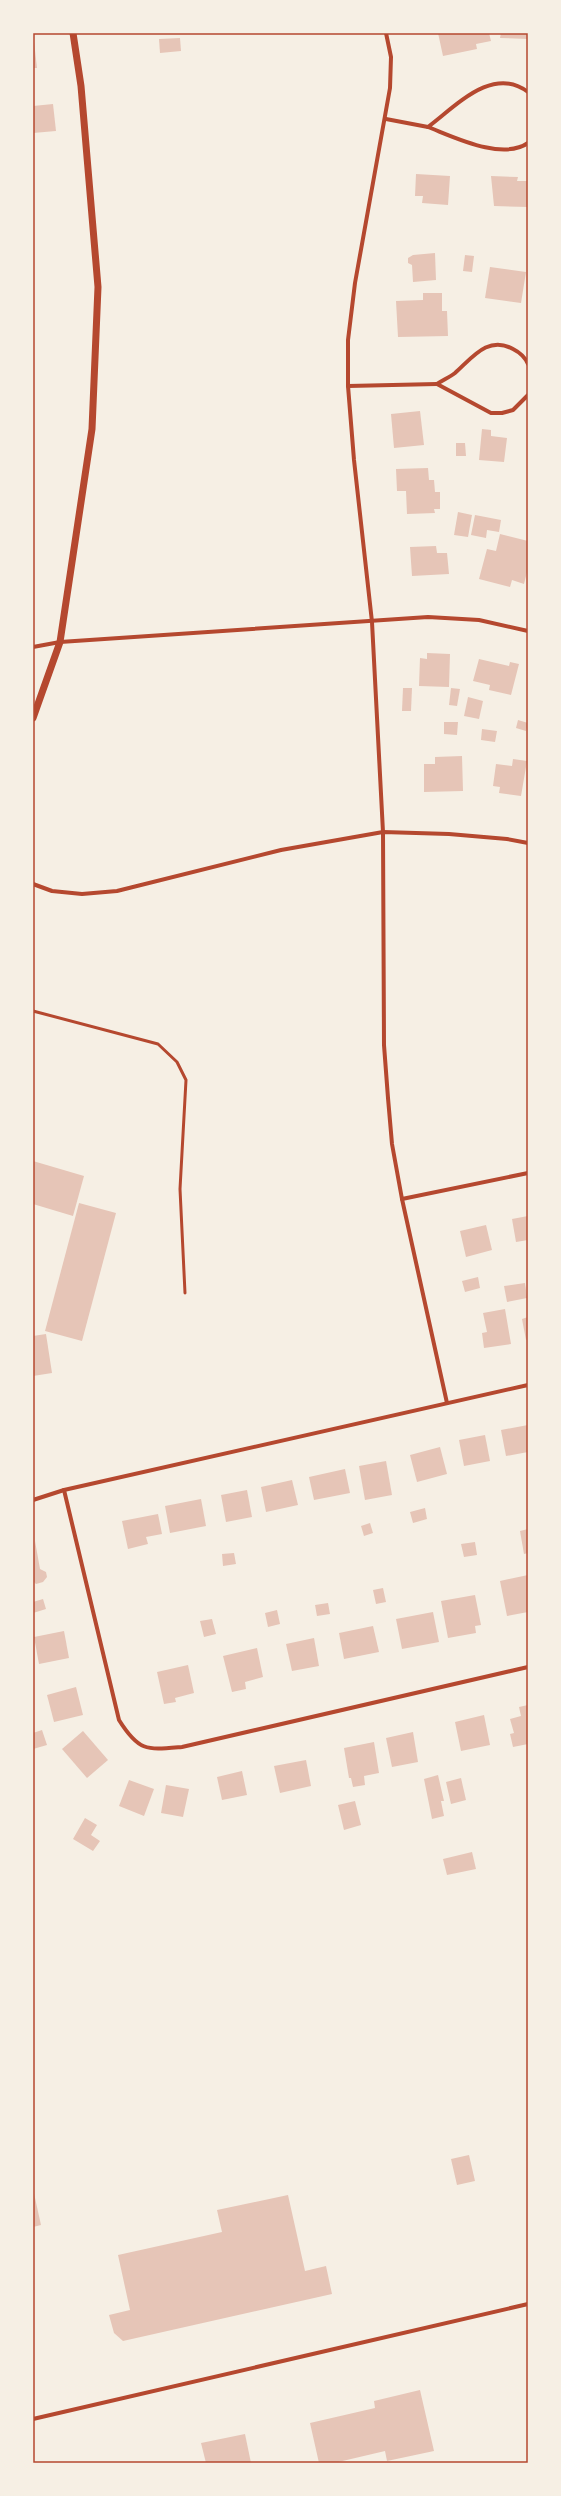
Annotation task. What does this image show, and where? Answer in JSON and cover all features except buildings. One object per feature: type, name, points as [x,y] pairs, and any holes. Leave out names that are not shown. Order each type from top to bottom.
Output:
[{"type":"street","points":[[33,718],[60,642],[92,429],[98,287],[81,86],[73,33]]},
{"type":"street","points":[[386,33],[390,58],[390,88],[386,119],[355,284],[348,340],[348,386],[354,460],[372,622],[383,832],[384,1045],[392,1144],[402,1199],[446,1403]]},
{"type":"street","points":[[428,127],[474,91],[496,82],[506,82],[528,92]]},
{"type":"street","points":[[386,119],[428,127],[483,147],[510,149],[522,147],[528,143]]},
{"type":"street","points":[[437,384],[454,373],[477,351],[487,346],[509,347],[519,352],[528,364]]},
{"type":"street","points":[[348,386],[437,384],[491,413],[502,413],[513,410],[528,395]]},
{"type":"street","points":[[33,647],[60,642],[428,617],[480,620],[528,631]]},
{"type":"street","points":[[33,884],[52,891],[82,894],[117,891],[281,850],[383,832],[449,834],[507,839],[528,843]]},
{"type":"street","points":[[402,1199],[528,1173]]},
{"type":"street","points":[[33,1500],[64,1490],[528,1385]]},
{"type":"street","points":[[64,1490],[119,1720],[131,1740],[152,1750],[182,1746],[528,1667]]},
{"type":"street","points":[[33,2419],[528,2304]]},
{"type":"lane","points":[[33,1011],[158,1044],[177,1062],[186,1080],[180,1189],[185,1293]]}]
